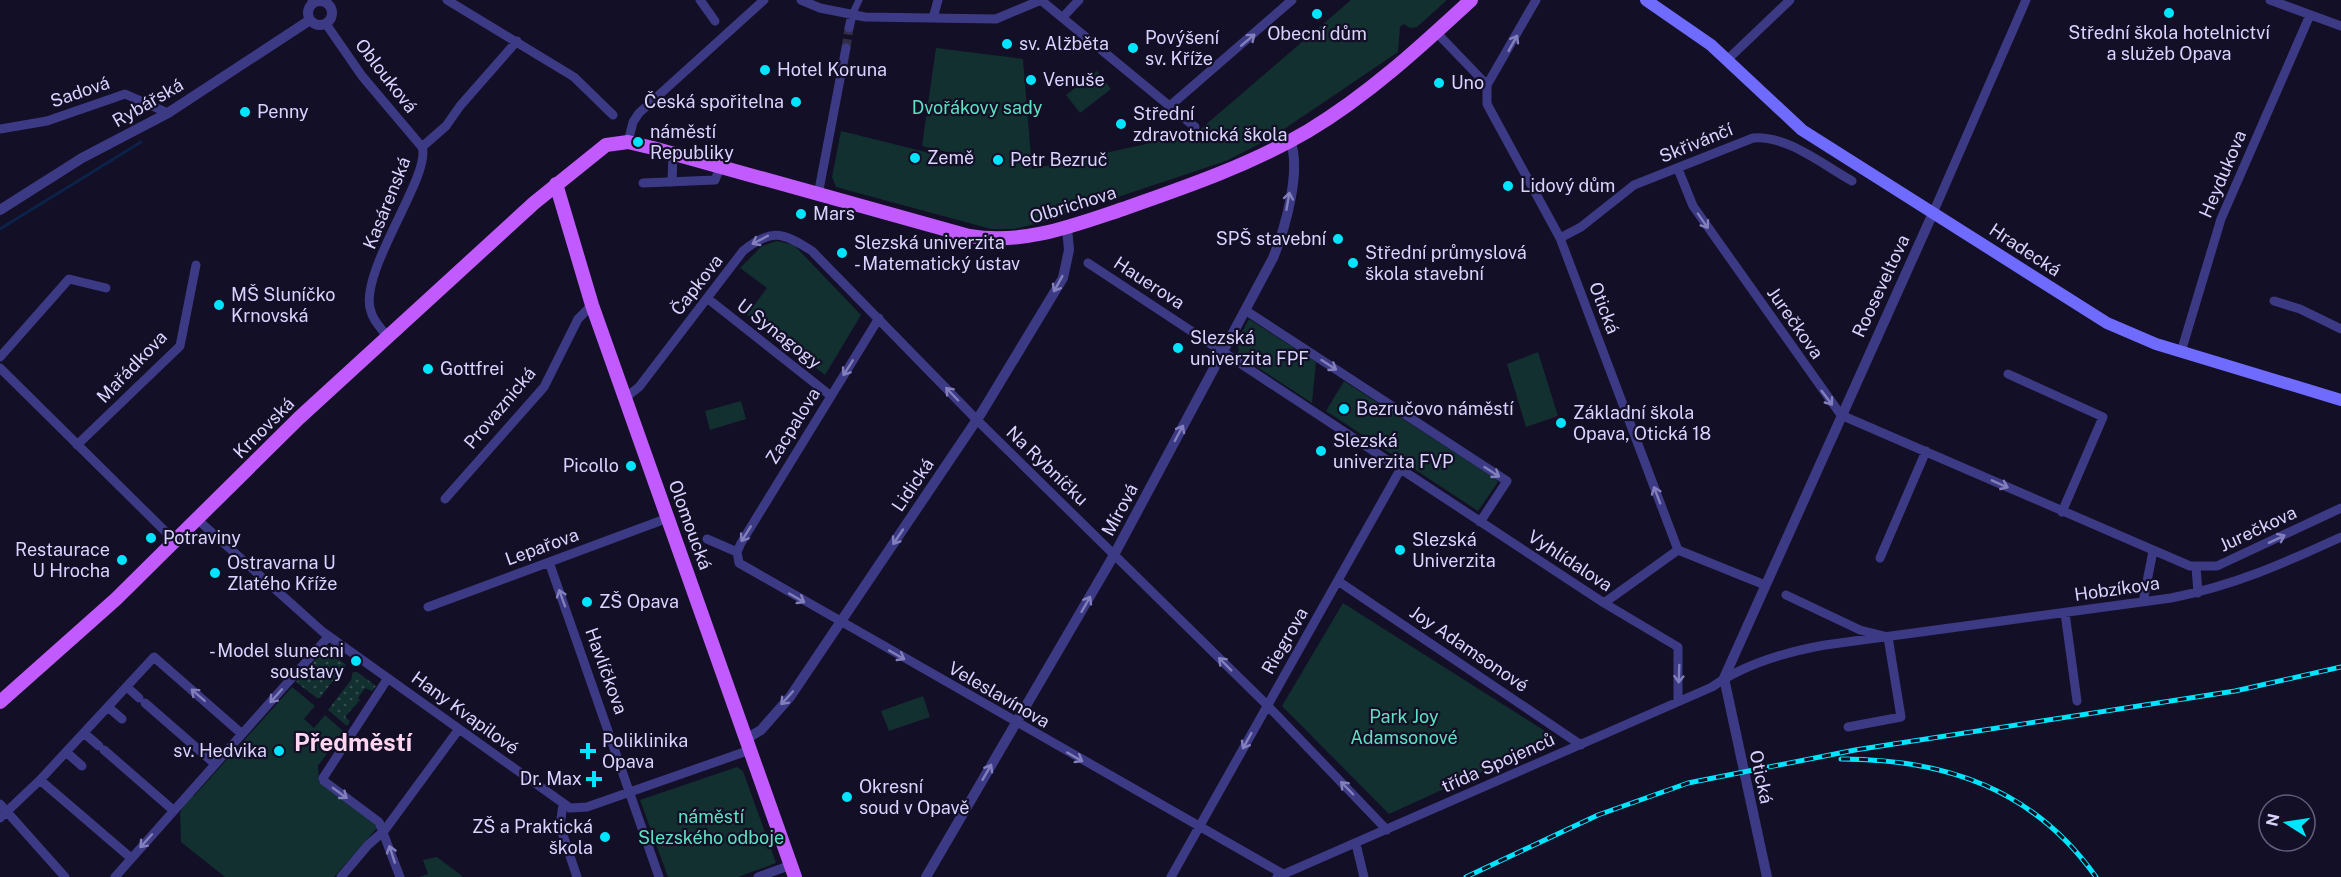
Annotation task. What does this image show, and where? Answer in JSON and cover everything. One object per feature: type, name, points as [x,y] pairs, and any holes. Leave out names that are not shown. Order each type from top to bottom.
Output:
[{"type":"main road","name":"Olbrichova","points":[[628,142],[981,238],[1026,238],[1067,228],[1203,180],[1290,140],[1355,100],[1424,43],[1471,0]]},
{"type":"main road","name":"Hradecká","points":[[1646,0],[1698,35],[1802,130],[2107,323],[2181,352],[2341,400]]},
{"type":"main road","points":[[556,184],[602,147],[628,142]]},
{"type":"main road","name":"Olomoucká","points":[[556,184],[592,305],[793,871]]},
{"type":"main road","name":"Krnovská","points":[[0,702],[176,542],[299,418],[387,336],[556,184]]},
{"type":"street","points":[[447,0],[574,77],[613,115]]},
{"type":"street","points":[[700,0],[715,21]]},
{"type":"street","points":[[628,142],[633,122],[639,113],[764,0]]},
{"type":"street","points":[[801,0],[820,8],[852,15],[996,19],[1042,0],[1195,127]]},
{"type":"street","points":[[849,28],[859,0]]},
{"type":"street","points":[[933,18],[938,0]]},
{"type":"street","points":[[1063,17],[1079,0]]},
{"type":"street","points":[[1171,105],[1292,0]]},
{"type":"street","points":[[1436,32],[1488,85],[1536,0]]},
{"type":"street","points":[[1727,60],[1790,0]]},
{"type":"street","name":"Rooseveltova","points":[[1765,585],[1933,213],[2026,0]]},
{"type":"street","points":[[2270,0],[2341,26]]},
{"type":"street","points":[[313,1],[330,2],[333,12],[326,24],[316,25],[310,20],[308,10],[313,1]]},
{"type":"street","name":"Heydukova","points":[[2181,352],[2221,219],[2310,15]]},
{"type":"street","name":"Rybářská","points":[[0,210],[82,158],[168,113],[310,20]]},
{"type":"street","name":"Oblouková","points":[[326,24],[357,70],[422,147]]},
{"type":"street","name":"Kasárenská","points":[[387,336],[372,315],[369,296],[399,213],[424,160],[422,147],[446,126],[460,106],[517,41]]},
{"type":"street","points":[[819,195],[846,48]]},
{"type":"street","name":"Otická","points":[[1488,85],[1488,104],[1560,238],[1678,550]]},
{"type":"street","name":"Sadová","points":[[0,129],[47,121],[124,94],[168,113]]},
{"type":"street","name":"Skřivánčí","points":[[1560,238],[1581,227],[1634,185],[1753,138],[1762,137],[1794,148],[1852,181]]},
{"type":"street","name":"Mírová","points":[[926,877],[1114,555],[1281,240],[1296,160],[1290,140]]},
{"type":"street","points":[[672,182],[673,154]]},
{"type":"street","points":[[643,183],[716,180],[720,168]]},
{"type":"street","name":"Jurečkova","points":[[1678,169],[1693,206],[1840,415],[2153,551],[2196,567],[2217,566],[2341,508]]},
{"type":"street","name":"Lidická","points":[[748,745],[790,697],[977,420],[1063,278],[1069,250],[1067,228]]},
{"type":"street","name":"Čapkova","points":[[625,398],[639,387],[743,251],[759,238],[774,234],[791,237],[812,251]]},
{"type":"street","name":"Na Rybníčku","points":[[812,251],[977,420],[1267,705],[1387,830]]},
{"type":"street","name":"Hauerova","points":[[1088,263],[1223,351]]},
{"type":"street","name":"Mařádkova","points":[[77,445],[180,346],[196,265]]},
{"type":"street","points":[[0,357],[69,279],[106,288]]},
{"type":"street","name":"U Synagogy","points":[[707,298],[831,396]]},
{"type":"street","points":[[2274,301],[2300,309],[2341,329]]},
{"type":"street","name":"Provaznická","points":[[445,499],[544,387],[578,319],[592,305]]},
{"type":"street","points":[[1245,310],[1507,481],[1480,522]]},
{"type":"street","name":"Zacpalova","points":[[737,552],[879,318]]},
{"type":"street","points":[[1223,351],[1400,470]]},
{"type":"street","points":[[0,368],[176,542]]},
{"type":"street","points":[[2008,374],[2103,417],[2062,512]]},
{"type":"street","points":[[1880,558],[1926,451]]},
{"type":"street","name":"Vyhlídalova","points":[[1400,470],[1604,603],[1678,647],[1678,701]]},
{"type":"street","name":"Riegrova","points":[[1171,877],[1400,470]]},
{"type":"street","name":"Lepařova","points":[[428,607],[668,519]]},
{"type":"street","name":"Hany Kvapilové","points":[[198,520],[329,636],[563,804]]},
{"type":"street","name":"Hobzíkova","points":[[1724,678],[1796,650],[2198,593],[2235,583],[2341,537]]},
{"type":"street","name":"Veleslavínova","points":[[707,539],[737,552],[737,560],[741,566],[1280,876]]},
{"type":"street","points":[[1604,603],[1678,550],[1765,585],[1724,678]]},
{"type":"street","points":[[2143,602],[2153,551]]},
{"type":"street","name":"Havlíčkova","points":[[549,562],[659,877]]},
{"type":"street","points":[[2196,567],[2198,593]]},
{"type":"street","name":"Joy Adamsonové","points":[[1338,581],[1581,745]]},
{"type":"street","name":"Hobzíkova","points":[[1786,595],[1860,630],[1888,637]]},
{"type":"street","points":[[2065,613],[2077,701]]},
{"type":"street","points":[[115,877],[329,636]]},
{"type":"street","points":[[1848,727],[1901,717],[1888,637]]},
{"type":"street","points":[[3,815],[40,780],[154,657],[242,734]]},
{"type":"street","points":[[388,678],[323,778],[379,822],[400,877]]},
{"type":"street","name":"Otická","points":[[1724,678],[1767,877]]},
{"type":"street","name":"třída Spojenců","points":[[1280,876],[1712,687],[1724,678]]},
{"type":"street","points":[[127,687],[215,764]]},
{"type":"street","points":[[108,707],[122,720]]},
{"type":"street","points":[[341,877],[368,845],[384,831],[459,729]]},
{"type":"street","points":[[84,733],[173,810]]},
{"type":"street","points":[[577,877],[560,826],[563,804],[581,809],[631,792],[748,745]]},
{"type":"street","points":[[66,752],[82,766]]},
{"type":"street","points":[[40,780],[131,858]]},
{"type":"street","points":[[0,804],[3,815],[65,877]]},
{"type":"street","points":[[1356,844],[1364,877]]},
{"type":"street","points":[[758,877],[793,871]]},
{"type":"green space","name":"Dvořákovy sady","points":[[1351,0],[1447,0],[1417,27],[1410,28],[1404,24],[1400,27],[1398,52],[1271,138],[1226,161],[1040,223],[1014,229],[991,229],[836,187],[832,177],[841,131],[962,161],[963,156],[922,146],[936,48],[1023,59],[1032,169],[1196,133]]},
{"type":"green space","points":[[1097,71],[1111,89],[1080,113],[1066,95]]},
{"type":"green space","points":[[777,241],[794,245],[861,315],[825,375],[747,315],[767,288],[740,268],[762,246]]},
{"type":"green space","points":[[1249,319],[1316,362],[1312,403],[1237,354],[1239,350],[1236,343]]},
{"type":"green space","points":[[1538,352],[1558,416],[1526,427],[1507,364]]},
{"type":"green space","points":[[1344,381],[1496,479],[1498,482],[1478,511],[1326,411]]},
{"type":"green space","points":[[741,401],[746,419],[710,430],[705,411]]},
{"type":"green space","name":"Park Joy Adamsonové","points":[[1343,603],[1556,738],[1389,814],[1282,706]]},
{"type":"green space","points":[[322,647],[346,667],[343,667],[320,698],[317,698],[296,682],[320,654],[318,652]]},
{"type":"green space","points":[[353,672],[357,672],[376,686],[372,691],[365,688],[358,698],[360,700],[345,717],[350,721],[347,726],[328,710],[351,680]]},
{"type":"green space","points":[[292,687],[315,706],[304,719],[314,728],[325,715],[343,731],[318,766],[319,782],[366,815],[378,827],[334,877],[225,877],[181,842],[180,813],[189,792],[194,796]]},
{"type":"green space","points":[[923,696],[930,717],[889,731],[881,711]]},
{"type":"green space","name":"náměstí Slezského odboje","points":[[737,767],[743,771],[776,863],[738,877],[668,877],[640,800]]},
{"type":"green space","points":[[437,857],[462,877],[419,877],[428,874],[423,860]]},
{"type":"waterway","points":[[0,229],[141,142]]},
{"type":"tunnel","points":[[846,48],[849,28]]},
{"type":"railway","points":[[1466,877],[1598,815],[1688,783],[1855,750],[2235,691],[2341,667]]},
{"type":"railway","points":[[1841,759],[1879,760],[1916,765],[1951,773],[1984,785],[2015,801],[2045,821],[2072,847],[2096,877]]},
{"type":"place","name":"Střední škola hotelnictví a služeb Opava","points":[[2169,13]]},
{"type":"place","name":"Obecní dům","points":[[1317,14]]},
{"type":"place","name":"sv. Alžběta","points":[[1007,44]]},
{"type":"place","name":"Povýšení sv. Kříže","points":[[1133,48]]},
{"type":"place","name":"Hotel Koruna","points":[[765,70]]},
{"type":"place","name":"Venuše","points":[[1031,80]]},
{"type":"place","name":"Uno","points":[[1439,83]]},
{"type":"place","name":"Česká spořitelna","points":[[796,102]]},
{"type":"place","name":"Penny","points":[[245,112]]},
{"type":"place","name":"Střední zdravotnická škola","points":[[1121,124]]},
{"type":"place","name":"náměstí Republiky","points":[[638,142]]},
{"type":"place","name":"Země","points":[[915,158]]},
{"type":"place","name":"Petr Bezruč","points":[[998,160]]},
{"type":"place","name":"Lidový dům","points":[[1508,186]]},
{"type":"place","name":"Mars","points":[[801,214]]},
{"type":"place","name":"SPŠ stavební","points":[[1338,239]]},
{"type":"place","name":"Slezská univerzita - Matematický ústav","points":[[842,253]]},
{"type":"place","name":"Střední průmyslová škola stavební","points":[[1353,263]]},
{"type":"place","name":"MŠ Sluníčko Krnovská","points":[[219,305]]},
{"type":"place","name":"Slezská univerzita FPF","points":[[1178,348]]},
{"type":"place","name":"Gottfrei","points":[[428,369]]},
{"type":"place","name":"Bezručovo náměstí","points":[[1344,409]]},
{"type":"place","name":"Základní škola Opava, Otická 18","points":[[1561,423]]},
{"type":"place","name":"Slezská univerzita FVP","points":[[1321,451]]},
{"type":"place","name":"Picollo","points":[[631,466]]},
{"type":"place","name":"Potraviny","points":[[151,538]]},
{"type":"place","name":"Slezská Univerzita","points":[[1400,550]]},
{"type":"place","name":"Restaurace U Hrocha","points":[[122,560]]},
{"type":"place","name":"Ostravarna U Zlatého Kříže","points":[[215,573]]},
{"type":"place","name":"ZŠ Opava","points":[[587,602]]},
{"type":"place","name":"- Model slunecni soustavy","points":[[356,661]]},
{"type":"place","name":"sv. Hedvika","points":[[279,751]]},
{"type":"place","name":"Poliklinika Opava","points":[[588,751]]},
{"type":"place","name":"Dr. Max","points":[[594,779]]},
{"type":"place","name":"Okresní soud v Opavě","points":[[847,797]]},
{"type":"place","name":"ZŠ a Praktická škola","points":[[605,837]]},
{"type":"district","name":"Předměstí","points":[[353,743]]}]
